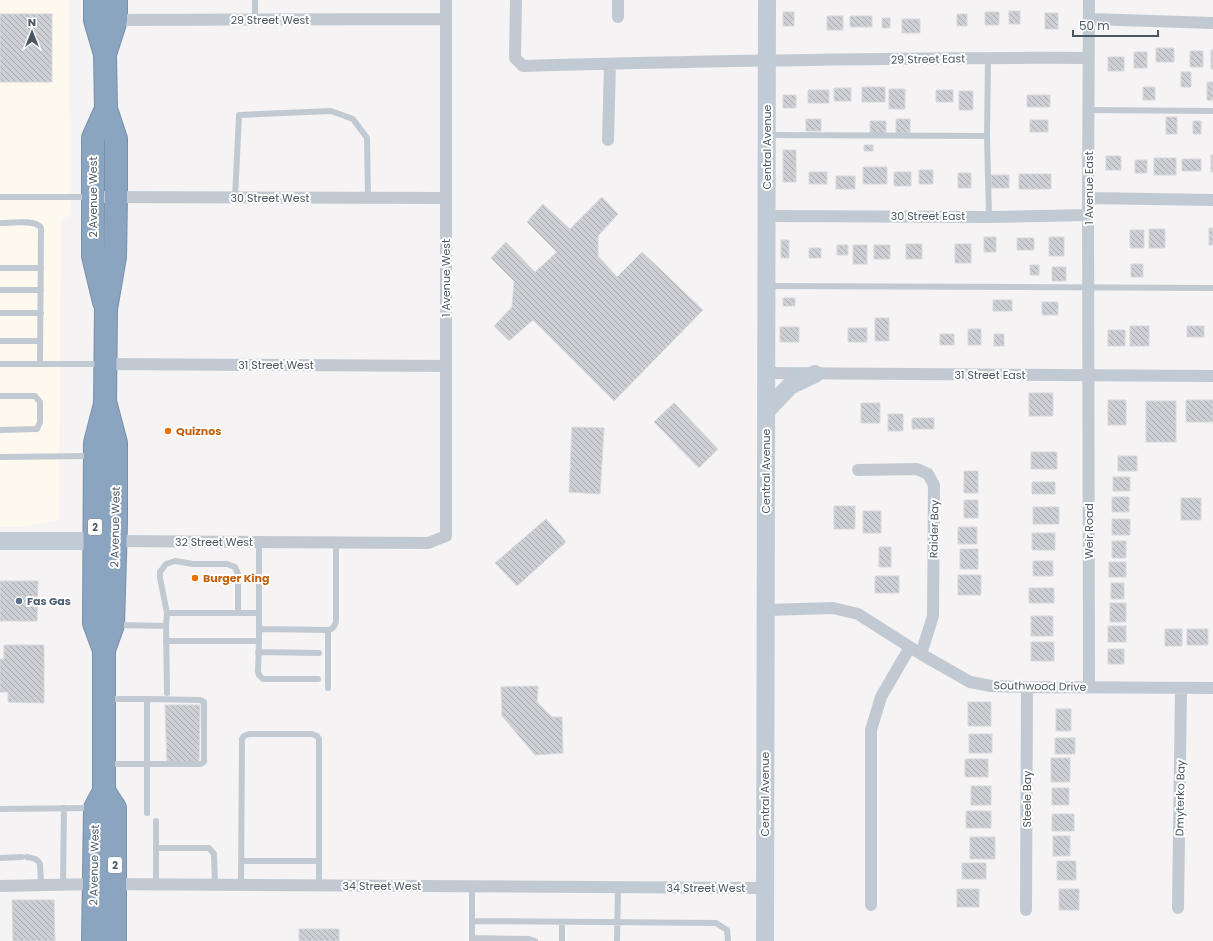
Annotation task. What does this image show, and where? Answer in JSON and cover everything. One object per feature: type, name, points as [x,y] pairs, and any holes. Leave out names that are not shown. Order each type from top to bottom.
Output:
[{"type":"highway","name":"2 Avenue West","points":[[93,941],[94,884],[99,800],[104,764],[104,650],[113,625],[95,456],[95,443],[105,404],[106,309],[115,257],[116,197],[116,138],[106,110],[105,54],[95,10]]},
{"type":"highway","name":"2 Avenue West","points":[[105,54],[116,10]]},
{"type":"highway","name":"2 Avenue West","points":[[106,110],[94,138],[93,256],[106,309]]},
{"type":"highway","name":"2 Avenue West","points":[[104,650],[94,623],[116,443],[105,404]]},
{"type":"highway","name":"2 Avenue West","points":[[99,800],[115,808],[115,941]]},
{"type":"street","name":"1 Avenue West","points":[[428,544],[446,536],[446,0]]},
{"type":"street","name":"29 Street East","points":[[516,0],[515,58],[523,66],[767,61],[1088,58]]},
{"type":"street","points":[[618,0],[618,17]]},
{"type":"street","name":"Central Avenue","points":[[765,941],[767,0]]},
{"type":"street","name":"1 Avenue East","points":[[1088,376],[1088,58],[1090,0]]},
{"type":"street","name":"29 Street West","points":[[95,10],[116,10],[255,20],[446,19]]},
{"type":"street","points":[[1090,19],[1213,23]]},
{"type":"street","points":[[608,140],[610,64]]},
{"type":"street","name":"30 Street West","points":[[94,197],[446,198]]},
{"type":"street","points":[[1088,198],[1213,200]]},
{"type":"street","name":"30 Street East","points":[[767,216],[1088,216]]},
{"type":"street","name":"31 Street West","points":[[106,364],[446,366]]},
{"type":"street","name":"31 Street East","points":[[766,373],[1213,376]]},
{"type":"street","points":[[766,411],[790,386],[815,374]]},
{"type":"street","name":"Weir Road","points":[[1088,376],[1090,687]]},
{"type":"street","name":"Raider Bay","points":[[858,470],[917,469],[928,474],[934,485],[933,616],[921,654]]},
{"type":"street","name":"32 Street West","points":[[0,541],[428,544]]},
{"type":"street","name":"Southwood Drive","points":[[766,610],[833,608],[858,614],[921,654],[970,682],[991,686],[1213,688]]},
{"type":"street","points":[[871,905],[871,730],[881,697],[910,647]]},
{"type":"street","name":"Steele Bay","points":[[1026,910],[1027,687]]},
{"type":"street","name":"Dmyterko Bay","points":[[1178,908],[1181,688]]},
{"type":"street","name":"34 Street West","points":[[0,886],[94,884],[765,888]]},
{"type":"lane","points":[[255,0],[255,20]]},
{"type":"lane","points":[[988,58],[987,136],[989,217]]},
{"type":"lane","points":[[1089,110],[1213,111]]},
{"type":"lane","points":[[234,198],[239,115],[331,111],[353,119],[367,138],[368,198]]},
{"type":"lane","points":[[767,135],[987,136]]},
{"type":"lane","points":[[0,197],[94,197]]},
{"type":"lane","points":[[0,223],[33,223],[39,225],[41,228],[40,364]]},
{"type":"lane","points":[[0,268],[41,268]]},
{"type":"lane","points":[[767,286],[1213,288]]},
{"type":"lane","points":[[0,290],[41,290]]},
{"type":"lane","points":[[0,313],[41,313]]},
{"type":"lane","points":[[0,341],[40,341]]},
{"type":"lane","points":[[0,364],[106,364]]},
{"type":"lane","points":[[0,396],[35,396],[40,402],[40,422],[37,429],[0,430]]},
{"type":"lane","points":[[0,457],[95,456]]},
{"type":"lane","points":[[259,542],[259,675],[263,679],[318,679]]},
{"type":"lane","points":[[259,629],[328,630],[334,627],[336,622],[336,543]]},
{"type":"lane","points":[[167,693],[167,613],[160,578],[160,572],[163,567],[166,564],[175,561],[193,564],[227,564],[234,567],[238,574],[238,613]]},
{"type":"lane","points":[[167,613],[259,613]]},
{"type":"lane","points":[[113,625],[166,626]]},
{"type":"lane","points":[[328,630],[328,688]]},
{"type":"lane","points":[[166,641],[259,642]]},
{"type":"lane","points":[[258,652],[319,653]]},
{"type":"lane","points":[[104,699],[200,700],[204,702],[204,760],[202,764],[104,764]]},
{"type":"lane","points":[[147,699],[147,813]]},
{"type":"lane","points":[[242,885],[242,739],[244,736],[249,734],[312,734],[317,736],[319,740],[319,886]]},
{"type":"lane","points":[[0,809],[64,808],[99,800]]},
{"type":"lane","points":[[63,885],[64,808]]},
{"type":"lane","points":[[156,821],[156,885]]},
{"type":"lane","points":[[156,848],[211,849],[214,854],[214,885]]},
{"type":"lane","points":[[0,858],[24,857],[39,861],[41,885]]},
{"type":"lane","points":[[242,861],[319,861]]},
{"type":"lane","points":[[472,887],[472,940],[528,939],[534,941]]},
{"type":"lane","points":[[617,941],[618,887]]},
{"type":"lane","points":[[472,921],[716,923],[727,930],[728,941]]},
{"type":"lane","points":[[562,922],[562,941]]},
{"type":"shaded area","points":[[0,0],[69,0],[70,215],[61,220],[59,520],[23,527],[0,527]]},
{"type":"building","points":[[1009,11],[1020,11],[1020,24],[1009,24]]},
{"type":"building","points":[[783,12],[794,12],[794,26],[783,26]]},
{"type":"building","points":[[985,12],[999,12],[999,25],[985,25]]},
{"type":"building","points":[[1045,13],[1058,13],[1058,29],[1045,29]]},
{"type":"building","points":[[0,14],[52,14],[52,82],[0,82]]},
{"type":"building","points":[[957,14],[967,14],[967,26],[957,26]]},
{"type":"building","points":[[827,16],[843,16],[843,30],[827,30]]},
{"type":"building","points":[[850,16],[872,16],[872,27],[850,27]]},
{"type":"building","points":[[882,18],[890,18],[890,28],[882,28]]},
{"type":"building","points":[[902,19],[920,19],[920,33],[902,33]]},
{"type":"building","points":[[1156,48],[1174,48],[1174,62],[1156,62]]},
{"type":"building","points":[[1211,50],[1213,50],[1213,69],[1211,69]]},
{"type":"building","points":[[1190,51],[1203,51],[1203,67],[1190,67]]},
{"type":"building","points":[[1134,52],[1147,52],[1147,68],[1134,68]]},
{"type":"building","points":[[1108,57],[1124,57],[1124,71],[1108,71]]},
{"type":"building","points":[[1181,72],[1191,72],[1191,87],[1181,87]]},
{"type":"building","points":[[1207,82],[1213,82],[1213,100],[1207,100]]},
{"type":"building","points":[[862,87],[885,87],[885,102],[862,102]]},
{"type":"building","points":[[1143,87],[1155,87],[1155,100],[1143,100]]},
{"type":"building","points":[[834,88],[851,88],[851,101],[834,101]]},
{"type":"building","points":[[889,89],[905,89],[905,109],[889,109]]},
{"type":"building","points":[[808,90],[829,90],[829,103],[808,103]]},
{"type":"building","points":[[936,90],[953,90],[953,102],[936,102]]},
{"type":"building","points":[[959,91],[973,91],[973,110],[959,110]]},
{"type":"building","points":[[783,95],[796,95],[796,108],[783,108]]},
{"type":"building","points":[[1027,95],[1050,95],[1050,107],[1027,107]]},
{"type":"building","points":[[1166,117],[1177,117],[1177,134],[1166,134]]},
{"type":"building","points":[[806,119],[821,119],[821,131],[806,131]]},
{"type":"building","points":[[896,119],[910,119],[910,133],[896,133]]},
{"type":"building","points":[[1030,120],[1048,120],[1048,132],[1030,132]]},
{"type":"building","points":[[870,121],[886,121],[886,134],[870,134]]},
{"type":"building","points":[[1193,121],[1201,121],[1201,134],[1193,134]]},
{"type":"building","points":[[864,145],[873,145],[873,151],[864,151]]},
{"type":"building","points":[[783,150],[796,150],[796,182],[783,182]]},
{"type":"building","points":[[1211,155],[1213,155],[1213,172],[1211,172]]},
{"type":"building","points":[[1106,156],[1121,156],[1121,170],[1106,170]]},
{"type":"building","points":[[1154,158],[1176,158],[1176,175],[1154,175]]},
{"type":"building","points":[[1182,159],[1201,159],[1201,171],[1182,171]]},
{"type":"building","points":[[1135,160],[1147,160],[1147,173],[1135,173]]},
{"type":"building","points":[[863,167],[887,167],[887,184],[863,184]]},
{"type":"building","points":[[919,170],[933,170],[933,184],[919,184]]},
{"type":"building","points":[[809,172],[827,172],[827,184],[809,184]]},
{"type":"building","points":[[894,172],[911,172],[911,186],[894,186]]},
{"type":"building","points":[[958,173],[971,173],[971,188],[958,188]]},
{"type":"building","points":[[1019,174],[1051,174],[1051,189],[1019,189]]},
{"type":"building","points":[[991,175],[1009,175],[1009,188],[991,188]]},
{"type":"building","points":[[836,176],[855,176],[855,189],[836,189]]},
{"type":"building","points":[[602,197],[618,214],[598,236],[598,256],[617,277],[642,252],[703,310],[614,401],[533,320],[509,341],[494,326],[512,307],[514,281],[491,258],[506,242],[535,272],[557,252],[527,222],[543,204],[570,229]]},
{"type":"building","points":[[1209,228],[1213,228],[1213,245],[1209,245]]},
{"type":"building","points":[[1149,229],[1165,229],[1165,248],[1149,248]]},
{"type":"building","points":[[1130,230],[1144,230],[1144,248],[1130,248]]},
{"type":"building","points":[[984,237],[996,237],[996,252],[984,252]]},
{"type":"building","points":[[1049,237],[1064,237],[1064,256],[1049,256]]},
{"type":"building","points":[[1017,238],[1034,238],[1034,250],[1017,250]]},
{"type":"building","points":[[781,240],[789,240],[789,258],[781,258]]},
{"type":"building","points":[[906,244],[922,244],[922,259],[906,259]]},
{"type":"building","points":[[955,244],[971,244],[971,263],[955,263]]},
{"type":"building","points":[[837,245],[848,245],[848,255],[837,255]]},
{"type":"building","points":[[853,245],[867,245],[867,264],[853,264]]},
{"type":"building","points":[[874,245],[890,245],[890,259],[874,259]]},
{"type":"building","points":[[809,248],[821,248],[821,258],[809,258]]},
{"type":"building","points":[[1131,264],[1143,264],[1143,277],[1131,277]]},
{"type":"building","points":[[1030,265],[1039,265],[1039,275],[1030,275]]},
{"type":"building","points":[[1052,267],[1066,267],[1066,281],[1052,281]]},
{"type":"building","points":[[783,298],[795,298],[795,306],[783,306]]},
{"type":"building","points":[[993,300],[1012,300],[1012,311],[993,311]]},
{"type":"building","points":[[1042,302],[1058,302],[1058,315],[1042,315]]},
{"type":"building","points":[[875,318],[889,318],[889,341],[875,341]]},
{"type":"building","points":[[1130,326],[1149,326],[1149,346],[1130,346]]},
{"type":"building","points":[[1187,326],[1204,326],[1204,337],[1187,337]]},
{"type":"building","points":[[780,327],[799,327],[799,342],[780,342]]},
{"type":"building","points":[[848,328],[867,328],[867,342],[848,342]]},
{"type":"building","points":[[968,329],[981,329],[981,345],[968,345]]},
{"type":"building","points":[[1108,330],[1125,330],[1125,346],[1108,346]]},
{"type":"building","points":[[940,334],[954,334],[954,345],[940,345]]},
{"type":"building","points":[[994,334],[1004,334],[1004,346],[994,346]]},
{"type":"building","points":[[1029,393],[1053,393],[1053,416],[1029,416]]},
{"type":"building","points":[[1108,400],[1126,400],[1126,425],[1108,425]]},
{"type":"building","points":[[1186,400],[1213,400],[1213,422],[1186,422]]},
{"type":"building","points":[[1146,401],[1176,401],[1176,442],[1146,442]]},
{"type":"building","points":[[674,403],[718,449],[699,468],[654,422]]},
{"type":"building","points":[[861,403],[880,403],[880,423],[861,423]]},
{"type":"building","points":[[888,414],[903,414],[903,431],[888,431]]},
{"type":"building","points":[[912,418],[934,418],[934,429],[912,429]]},
{"type":"building","points":[[572,427],[604,428],[600,494],[569,492]]},
{"type":"building","points":[[1031,452],[1057,452],[1057,469],[1031,469]]},
{"type":"building","points":[[1118,456],[1137,456],[1137,471],[1118,471]]},
{"type":"building","points":[[964,471],[978,471],[978,493],[964,493]]},
{"type":"building","points":[[1113,477],[1130,477],[1130,491],[1113,491]]},
{"type":"building","points":[[1032,482],[1055,482],[1055,494],[1032,494]]},
{"type":"building","points":[[1112,497],[1129,497],[1129,512],[1112,512]]},
{"type":"building","points":[[1181,498],[1201,498],[1201,520],[1181,520]]},
{"type":"building","points":[[964,500],[978,500],[978,518],[964,518]]},
{"type":"building","points":[[834,506],[855,506],[855,529],[834,529]]},
{"type":"building","points":[[1033,507],[1059,507],[1059,524],[1033,524]]},
{"type":"building","points":[[863,511],[881,511],[881,533],[863,533]]},
{"type":"building","points":[[546,519],[566,542],[517,586],[495,563]]},
{"type":"building","points":[[1112,519],[1130,519],[1130,535],[1112,535]]},
{"type":"building","points":[[958,527],[977,527],[977,544],[958,544]]},
{"type":"building","points":[[1032,533],[1055,533],[1055,550],[1032,550]]},
{"type":"building","points":[[1112,541],[1126,541],[1126,558],[1112,558]]},
{"type":"building","points":[[879,547],[891,547],[891,567],[879,567]]},
{"type":"building","points":[[960,549],[978,549],[978,569],[960,569]]},
{"type":"building","points":[[1033,561],[1053,561],[1053,576],[1033,576]]},
{"type":"building","points":[[1109,562],[1126,562],[1126,577],[1109,577]]},
{"type":"building","points":[[958,575],[981,575],[981,595],[958,595]]},
{"type":"building","points":[[875,576],[899,576],[899,593],[875,593]]},
{"type":"building","name":"Fas Gas","points":[[0,581],[38,581],[37,621],[0,621]]},
{"type":"building","points":[[1111,583],[1124,583],[1124,599],[1111,599]]},
{"type":"building","points":[[1029,588],[1054,588],[1054,603],[1029,603]]},
{"type":"building","points":[[1110,603],[1126,603],[1126,622],[1110,622]]},
{"type":"building","points":[[1031,616],[1053,616],[1053,636],[1031,636]]},
{"type":"building","points":[[1108,626],[1126,626],[1126,642],[1108,642]]},
{"type":"building","points":[[1165,629],[1182,629],[1182,646],[1165,646]]},
{"type":"building","points":[[1187,629],[1208,629],[1208,645],[1187,645]]},
{"type":"building","points":[[1031,642],[1054,642],[1054,661],[1031,661]]},
{"type":"building","points":[[4,645],[44,645],[44,703],[8,702],[8,692],[0,692],[0,659],[4,659]]},
{"type":"building","points":[[1108,649],[1124,649],[1124,664],[1108,664]]},
{"type":"building","points":[[538,686],[537,702],[552,717],[562,717],[563,753],[535,755],[502,716],[501,687]]},
{"type":"building","points":[[968,702],[991,702],[991,726],[968,726]]},
{"type":"building","points":[[165,705],[200,705],[199,764],[167,762]]},
{"type":"building","points":[[1056,709],[1071,709],[1071,731],[1056,731]]},
{"type":"building","points":[[969,734],[992,734],[992,753],[969,753]]},
{"type":"building","points":[[1055,738],[1075,738],[1075,754],[1055,754]]},
{"type":"building","points":[[1051,758],[1070,758],[1070,782],[1051,782]]},
{"type":"building","points":[[965,759],[988,759],[988,777],[965,777]]},
{"type":"building","points":[[971,786],[991,786],[991,805],[971,805]]},
{"type":"building","points":[[1052,788],[1069,788],[1069,805],[1052,805]]},
{"type":"building","points":[[966,811],[991,811],[991,828],[966,828]]},
{"type":"building","points":[[1052,814],[1074,814],[1074,831],[1052,831]]},
{"type":"building","points":[[1053,836],[1070,836],[1070,856],[1053,856]]},
{"type":"building","points":[[970,837],[995,837],[995,859],[970,859]]},
{"type":"building","points":[[1057,861],[1076,861],[1076,880],[1057,880]]},
{"type":"building","points":[[962,863],[986,863],[986,879],[962,879]]},
{"type":"building","points":[[957,889],[979,889],[979,907],[957,907]]},
{"type":"building","points":[[1059,889],[1079,889],[1079,910],[1059,910]]},
{"type":"building","points":[[12,900],[54,900],[55,941],[13,941]]},
{"type":"building","points":[[299,929],[339,929],[339,941],[299,941]]},
{"type":"place","name":"Quiznos","points":[[168,431]]},
{"type":"place","name":"Burger King","points":[[195,578]]},
{"type":"place","name":"Fas Gas","points":[[19,601]]}]
